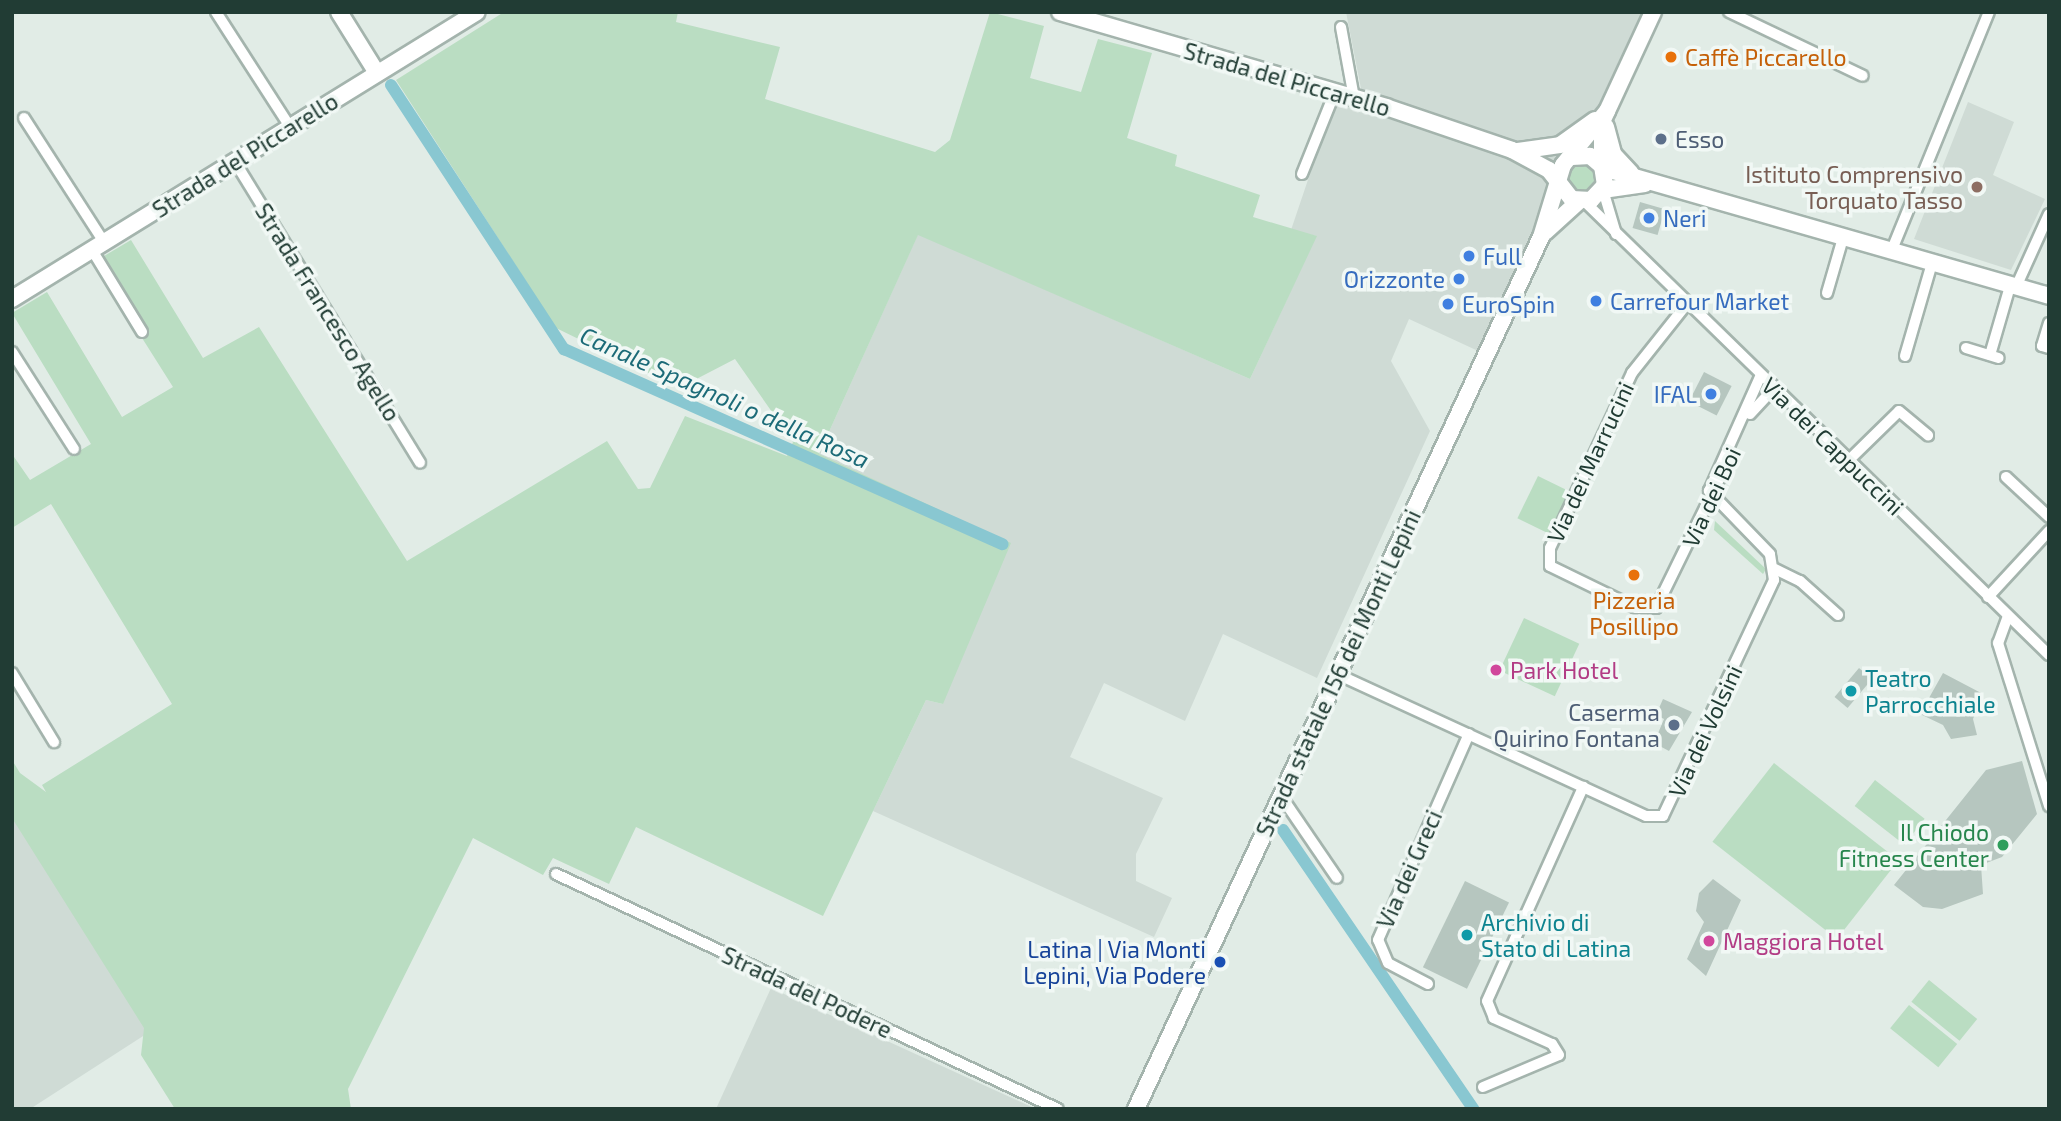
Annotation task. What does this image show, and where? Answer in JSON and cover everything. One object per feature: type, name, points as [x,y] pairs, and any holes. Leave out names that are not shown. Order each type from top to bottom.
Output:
[{"type":"street","points":[[216,12],[290,127]]},
{"type":"street","points":[[339,12],[377,73]]},
{"type":"street","name":"Strada del Piccarello","points":[[12,299],[477,12]]},
{"type":"street","name":"Strada del Piccarello","points":[[1060,12],[1335,92],[1512,150],[1532,155],[1571,158]]},
{"type":"street","points":[[1653,12],[1606,111],[1599,134],[1603,190],[1658,183]]},
{"type":"street","points":[[1729,12],[1863,76]]},
{"type":"street","points":[[1891,252],[1989,12]]},
{"type":"street","points":[[1341,27],[1354,98]]},
{"type":"street","points":[[1302,174],[1335,92]]},
{"type":"street","points":[[1549,215],[1546,183],[1532,155],[1567,141],[1606,111]]},
{"type":"street","points":[[1606,111],[1610,147],[1637,178]]},
{"type":"street","name":"Strada statale 156 dei Monti Lepini","points":[[1136,1109],[1541,237],[1559,181],[1571,158],[1606,111]]},
{"type":"street","points":[[24,118],[97,246],[142,332]]},
{"type":"street","name":"Strada del Piccarello","points":[[1532,155],[1559,181]]},
{"type":"street","points":[[1571,158],[1590,156],[1602,167],[1637,178],[2049,296]]},
{"type":"street","name":"Strada Francesco Agello","points":[[234,162],[421,463]]},
{"type":"street","points":[[1559,181],[1564,193],[1581,202]]},
{"type":"street","name":"Strada statale 156 dei Monti Lepini","points":[[1541,237],[1581,202],[1603,190]]},
{"type":"street","name":"Via dei Cappuccini","points":[[1603,190],[1618,237]]},
{"type":"street","name":"Via dei Cappuccini","points":[[1581,202],[2049,655]]},
{"type":"street","points":[[1966,348],[1994,357],[2013,286],[2049,214]]},
{"type":"street","points":[[1827,293],[1843,238]]},
{"type":"street","points":[[1905,356],[1932,264]]},
{"type":"street","name":"Via dei Marrucini","points":[[1653,610],[1636,608],[1558,574],[1548,555],[1636,366],[1686,305]]},
{"type":"street","points":[[2049,323],[2042,346],[2049,348]]},
{"type":"street","points":[[12,352],[74,449]]},
{"type":"street","name":"Via dei Boi","points":[[1653,610],[1663,599],[1760,377]]},
{"type":"street","name":"Via dei Boi","points":[[1710,492],[1755,404],[1773,389]]},
{"type":"street","points":[[1848,461],[1896,411],[1928,435]]},
{"type":"street","points":[[2006,477],[2049,517]]},
{"type":"street","points":[[1710,492],[1770,554],[1775,569],[1800,581],[1838,615]]},
{"type":"street","points":[[1987,597],[2049,531]]},
{"type":"street","name":"Via dei Volsini","points":[[1337,674],[1646,816],[1663,816],[1768,599],[1775,569]]},
{"type":"street","points":[[2008,616],[1998,643],[2049,806]]},
{"type":"street","points":[[12,673],[54,742]]},
{"type":"street","name":"Via dei Greci","points":[[1428,984],[1388,962],[1378,940],[1469,734]]},
{"type":"street","points":[[1483,1087],[1559,1055],[1552,1044],[1494,1018],[1487,1001],[1583,787]]},
{"type":"street","points":[[1281,796],[1337,878]]},
{"type":"street","name":"Strada del Podere","points":[[556,874],[1058,1109]]},
{"type":"shaded area","points":[[1346,12],[1650,12],[1489,356],[1409,319],[1391,361],[1430,431],[1317,678],[1223,634],[1185,721],[1104,683],[1070,757],[1163,798],[1136,854],[1136,881],[1172,898],[1154,937],[873,811],[926,700],[943,704],[819,454],[918,234],[1250,379],[1316,236],[1291,230],[1335,100],[1365,109]]},
{"type":"shaded area","name":"Istituto Comprensivo Torquato Tasso","points":[[1968,102],[2014,122],[1993,175],[2045,199],[2011,270],[1914,239]]},
{"type":"shaded area","points":[[12,804],[154,1029],[30,1109],[12,1109]]},
{"type":"shaded area","points":[[771,988],[1036,1109],[716,1109]]},
{"type":"green space","points":[[504,12],[678,12],[676,22],[780,47],[765,99],[935,152],[950,140],[990,12],[1044,26],[1030,78],[1081,92],[1098,39],[1152,53],[1127,138],[1177,155],[1175,166],[1260,195],[1253,217],[1317,236],[1250,379],[918,235],[819,454],[1011,543],[943,704],[926,700],[823,916],[636,827],[609,884],[553,858],[543,875],[473,838],[348,1089],[351,1109],[175,1109],[141,1055],[144,1028],[12,818],[12,760],[20,773],[46,792],[42,785],[172,704],[51,504],[12,528],[12,454],[30,480],[91,444],[12,313],[47,292],[122,417],[173,387],[94,262],[131,240],[203,358],[259,327],[407,561],[607,441],[638,489],[650,488],[685,416],[787,456],[793,442],[735,359],[679,388],[556,328],[396,80]]},
{"type":"green space","points":[[1582,163],[1592,168],[1597,178],[1592,188],[1582,193],[1572,188],[1567,178],[1572,168]]},
{"type":"green space","points":[[1538,476],[1571,492],[1551,534],[1517,518]]},
{"type":"green space","points":[[1715,521],[1766,569],[1763,574],[1714,530]]},
{"type":"green space","points":[[1524,618],[1579,644],[1555,696],[1499,671]]},
{"type":"green space","points":[[1774,763],[1899,860],[1837,939],[1712,842]]},
{"type":"green space","points":[[1875,780],[1925,819],[1904,845],[1855,806]]},
{"type":"green space","points":[[1929,980],[1977,1019],[1960,1041],[1911,1002]]},
{"type":"green space","points":[[1909,1005],[1957,1044],[1938,1067],[1890,1028]]},
{"type":"building","name":"Neri","points":[[1640,202],[1665,209],[1658,235],[1633,228]]},
{"type":"building","name":"IFAL","points":[[1704,372],[1732,386],[1717,415],[1689,401]]},
{"type":"building","name":"Teatro Parrocchiale","points":[[1859,668],[1872,679],[1848,708],[1835,697]]},
{"type":"building","points":[[1943,673],[1983,694],[1973,719],[1977,735],[1951,739],[1943,725],[1920,714]]},
{"type":"building","name":"Caserma Quirino Fontana","points":[[1663,699],[1692,712],[1669,751],[1654,743],[1664,719],[1656,715]]},
{"type":"building","points":[[2022,761],[2037,814],[2002,857],[1981,865],[1983,894],[1942,909],[1923,907],[1894,885],[1986,770]]},
{"type":"building","name":"Maggiora Hotel","points":[[1713,879],[1741,900],[1706,976],[1687,959],[1704,922],[1696,911],[1699,893]]},
{"type":"building","name":"Archivio di Stato di Latina","points":[[1465,881],[1509,902],[1467,989],[1423,967]]},
{"type":"waterway","name":"Canale Spagnoli o della Rosa","points":[[391,85],[564,349],[1003,544]]},
{"type":"waterway","points":[[1283,830],[1473,1109]]},
{"type":"place","name":"Caffè Piccarello","points":[[1671,57]]},
{"type":"place","name":"Esso","points":[[1661,139]]},
{"type":"place","name":"Istituto Comprensivo Torquato Tasso","points":[[1977,187]]},
{"type":"place","name":"Neri","points":[[1649,218]]},
{"type":"place","name":"Full","points":[[1469,256]]},
{"type":"place","name":"Orizzonte","points":[[1459,279]]},
{"type":"place","name":"Carrefour Market","points":[[1596,301]]},
{"type":"place","name":"EuroSpin","points":[[1448,304]]},
{"type":"place","name":"IFAL","points":[[1711,394]]},
{"type":"place","name":"Pizzeria Posillipo","points":[[1634,575]]},
{"type":"place","name":"Park Hotel","points":[[1496,670]]},
{"type":"place","name":"Teatro Parrocchiale","points":[[1851,691]]},
{"type":"place","name":"Caserma Quirino Fontana","points":[[1674,725]]},
{"type":"place","name":"Il Chiodo Fitness Center","points":[[2003,845]]},
{"type":"place","name":"Archivio di Stato di Latina","points":[[1467,935]]},
{"type":"place","name":"Maggiora Hotel","points":[[1709,941]]},
{"type":"place","name":"Latina | Via Monti Lepini, Via Podere","points":[[1220,962]]}]
